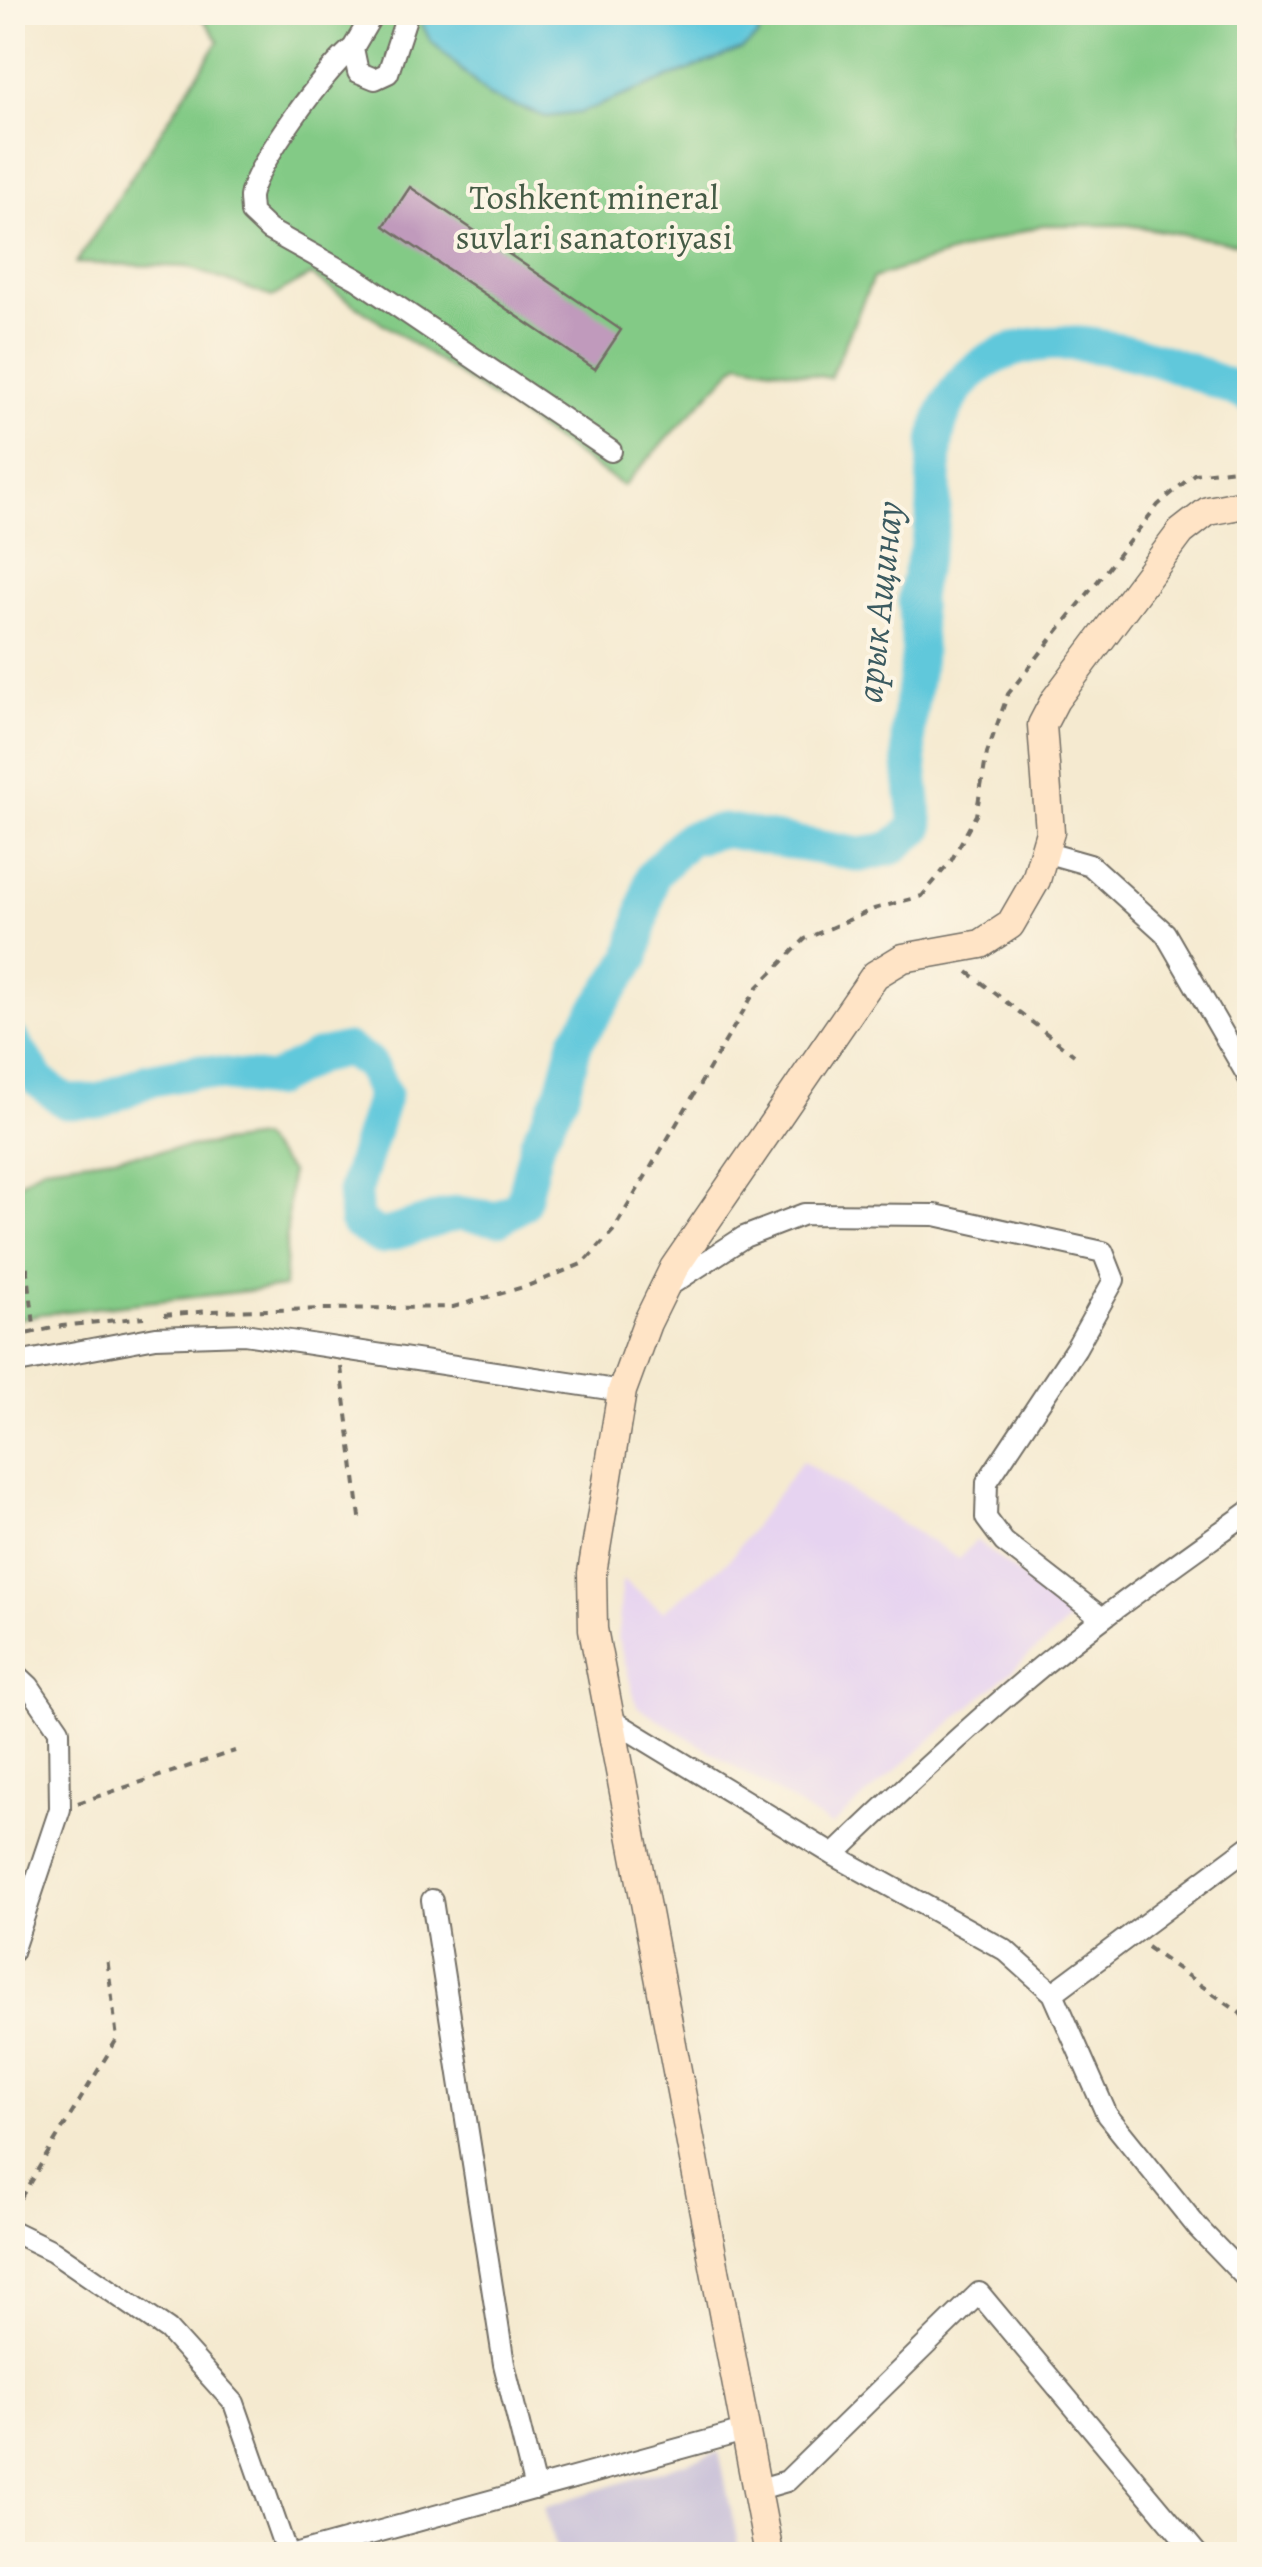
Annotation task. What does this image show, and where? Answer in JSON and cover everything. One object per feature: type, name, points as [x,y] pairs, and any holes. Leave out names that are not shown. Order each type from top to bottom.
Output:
[{"type":"main road","points":[[769,2554],[592,1629],[592,1573],[622,1391],[647,1322],[674,1268],[875,975],[903,958],[980,944],[1010,925],[1036,880],[1050,832],[1042,726],[1056,700],[1180,532],[1208,511],[1250,503]]},
{"type":"street","points":[[374,12],[353,48],[337,60],[290,122],[250,194],[251,213],[268,230],[357,279],[612,450]]},
{"type":"street","points":[[353,48],[358,72],[375,79],[388,73],[408,12]]},
{"type":"street","points":[[1044,852],[1090,865],[1164,933],[1250,1080]]},
{"type":"street","points":[[664,1289],[744,1237],[804,1214],[934,1215],[1103,1252],[1114,1280],[1076,1348],[987,1482],[986,1518],[1004,1542],[1102,1618]]},
{"type":"street","points":[[12,1364],[156,1337],[244,1334],[622,1391]]},
{"type":"street","points":[[834,1855],[934,1758],[1102,1618],[1250,1511]]},
{"type":"street","points":[[12,1670],[29,1686],[59,1730],[60,1809],[12,1952]]},
{"type":"street","points":[[609,1718],[834,1855],[1006,1950],[1053,1993],[1107,2115],[1198,2228],[1250,2282]]},
{"type":"street","points":[[1053,1993],[1250,1846]]},
{"type":"street","points":[[432,1900],[504,2364],[534,2489]]},
{"type":"street","points":[[12,2231],[53,2251],[168,2330],[234,2402],[287,2554]]},
{"type":"street","points":[[756,2490],[787,2481],[979,2293],[1197,2554]]},
{"type":"street","points":[[296,2554],[744,2431]]},
{"type":"path","points":[[12,1337],[62,1326],[209,1311],[452,1307],[527,1286],[584,1263],[614,1232],[758,988],[805,938],[874,909],[922,896],[951,861],[976,814],[986,754],[1008,694],[1158,505],[1194,474],[1250,467]]},
{"type":"path","points":[[940,951],[1074,1055]]},
{"type":"path","points":[[12,1239],[26,1264],[40,1358]]},
{"type":"path","points":[[339,1347],[361,1525]]},
{"type":"path","points":[[60,1809],[235,1751]]},
{"type":"path","points":[[1129,1935],[1240,2012],[1250,2026]]},
{"type":"path","points":[[12,2212],[117,2039],[107,1957]]},
{"type":"shaded area","points":[[802,1461],[959,1559],[976,1540],[1073,1618],[831,1826],[637,1706],[618,1638],[622,1580],[663,1611],[728,1561]]},
{"type":"shaded area","points":[[719,2452],[740,2554],[557,2554],[544,2507]]},
{"type":"green space","name":"Toshkent mineral suvlari sanatoriyasi","points":[[199,13],[1249,13],[1249,246],[1128,225],[1042,225],[873,278],[830,378],[739,362],[623,486],[311,275],[272,297],[187,267],[76,263],[219,41]]},
{"type":"green space","points":[[260,1138],[290,1172],[284,1287],[13,1320],[13,1187],[44,1166]]},
{"type":"water","points":[[422,12],[755,13],[759,36],[742,49],[580,113],[546,117],[490,97],[430,40],[419,18]]},
{"type":"building","points":[[410,187],[621,330],[595,369],[384,226]]},
{"type":"waterway","name":"арык Ащинау","points":[[12,1041],[39,1081],[66,1102],[100,1101],[148,1080],[197,1071],[272,1081],[316,1057],[347,1050],[369,1063],[384,1094],[354,1192],[356,1222],[380,1237],[457,1213],[498,1219],[522,1204],[537,1142],[562,1093],[576,1041],[633,957],[652,876],[687,839],[723,830],[861,855],[892,848],[917,828],[908,737],[918,653],[916,590],[932,528],[939,426],[969,376],[1002,354],[1041,344],[1084,344],[1173,365],[1250,396]]}]
